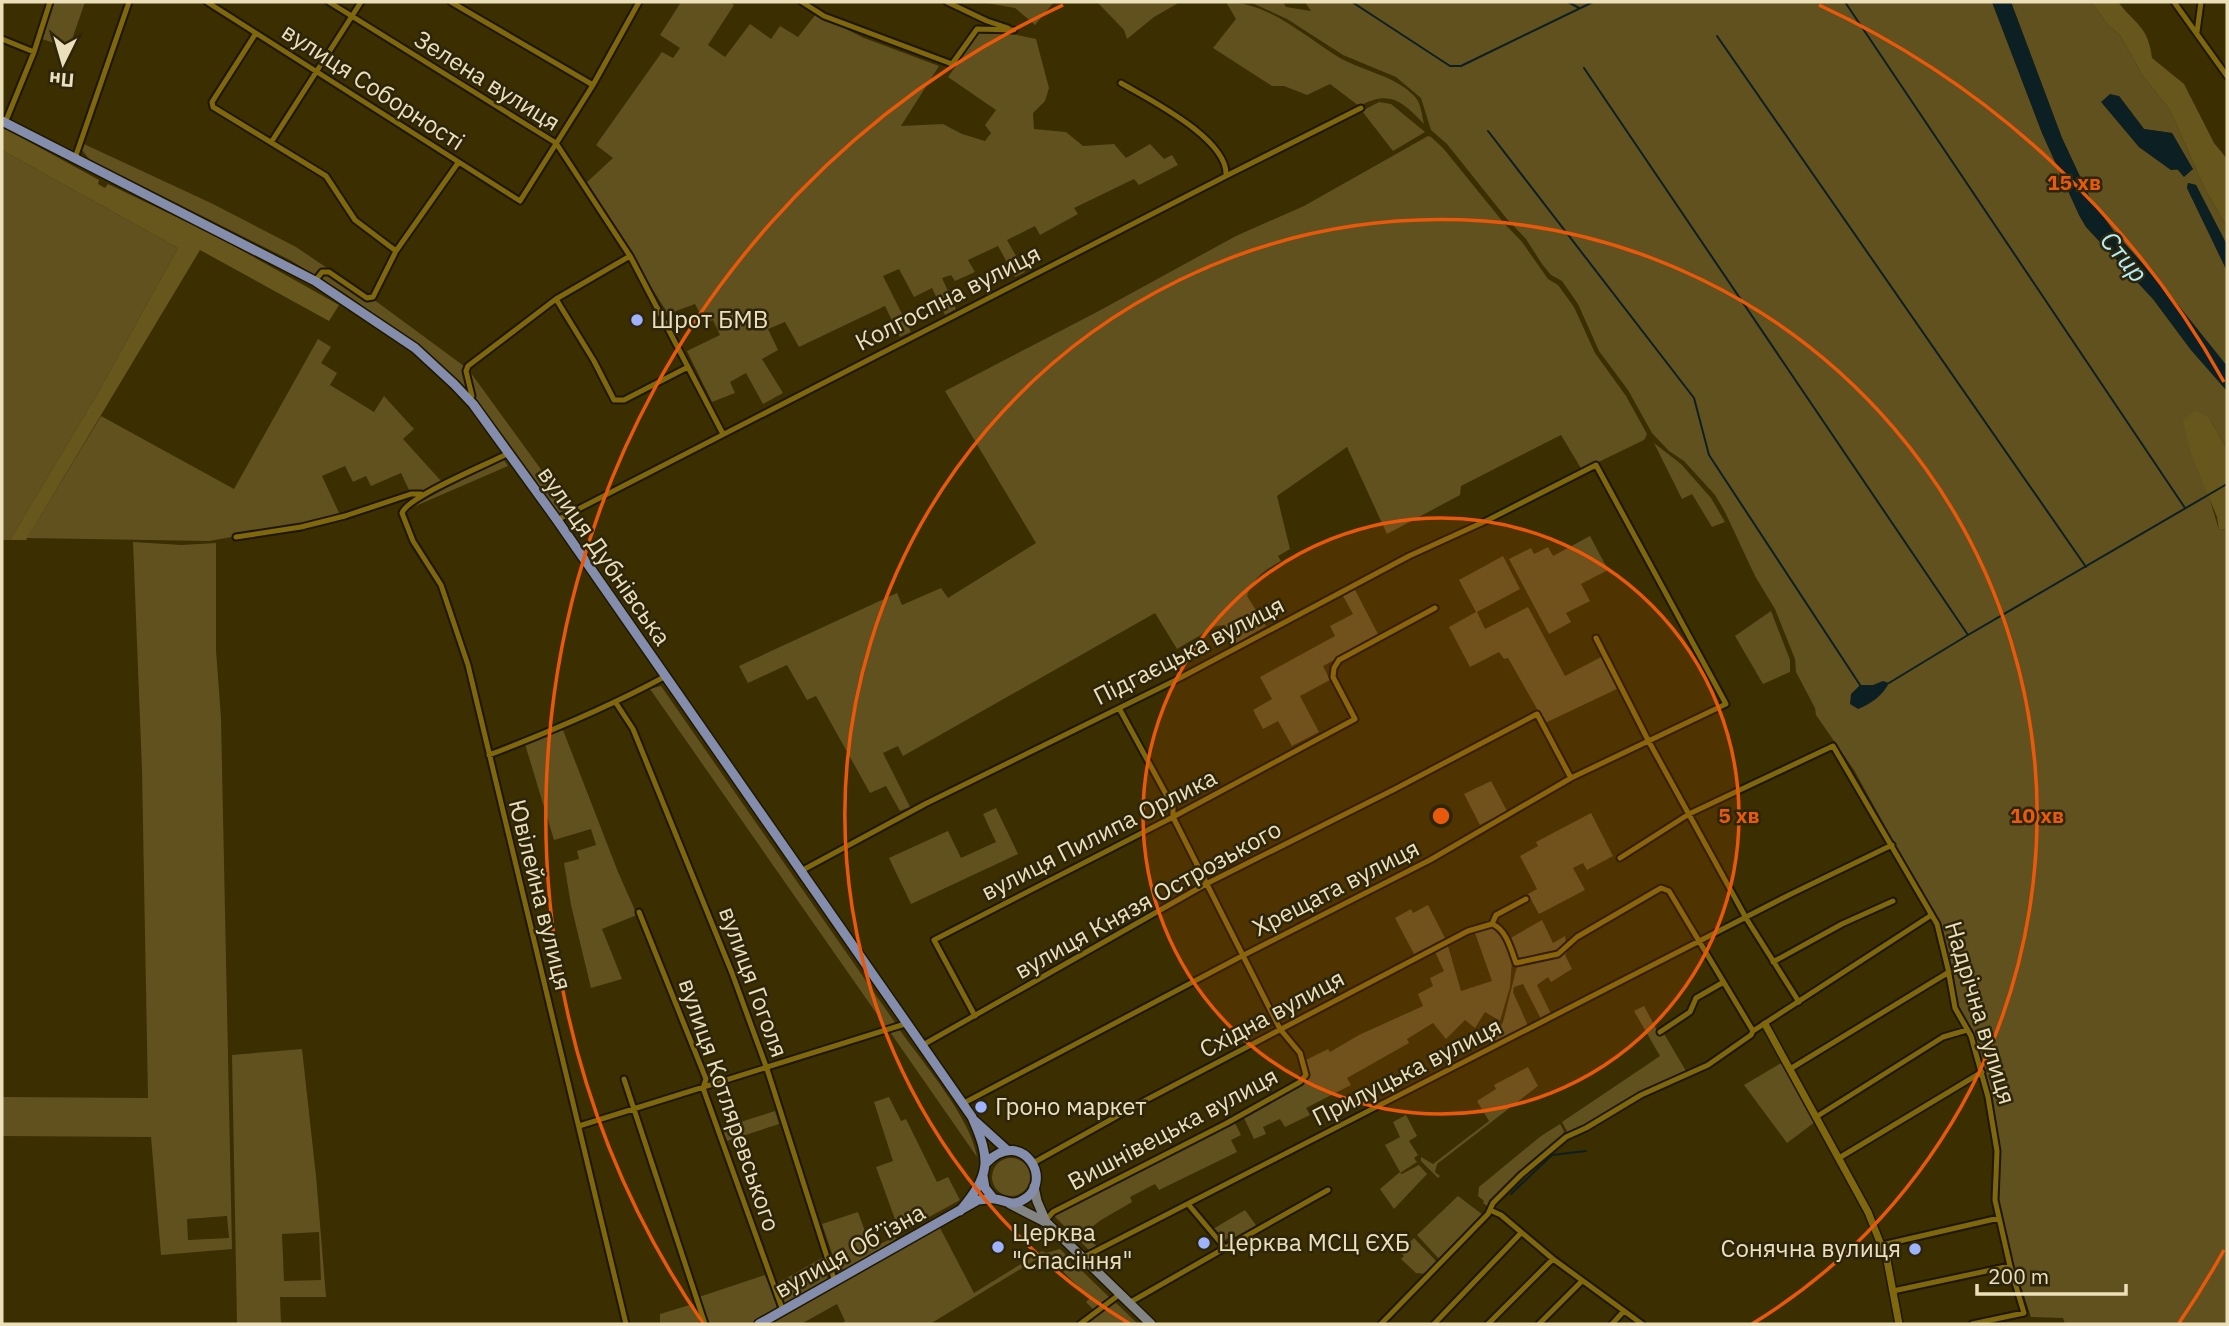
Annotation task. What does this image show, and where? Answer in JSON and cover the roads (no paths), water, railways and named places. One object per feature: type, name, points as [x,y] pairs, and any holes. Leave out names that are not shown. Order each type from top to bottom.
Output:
[{"type":"highway","name":"вулиця Дубнівська","points":[[4,122],[315,281],[415,348],[469,400],[557,520],[972,1117]]},
{"type":"highway","points":[[972,1117],[1007,1150]]},
{"type":"highway","points":[[960,1211],[975,1192],[983,1177],[986,1163],[981,1138],[972,1117]]},
{"type":"highway","points":[[983,1177],[985,1188],[993,1198],[1010,1203],[1021,1201],[1030,1195],[1037,1176],[1033,1163],[1018,1151],[1007,1150],[995,1154],[986,1163]]},
{"type":"highway","name":"вулиця Об’їзна","points":[[759,1324],[978,1200],[993,1198]]},
{"type":"main road","points":[[1034,1187],[1046,1222]]},
{"type":"main road","points":[[1010,1203],[1046,1222],[1151,1324]]},
{"type":"street","points":[[4,122],[50,2]]},
{"type":"street","points":[[75,158],[129,2]]},
{"type":"street","name":"вулиця Соборності","points":[[207,2],[520,201],[556,143]]},
{"type":"street","name":"Зелена вулиця","points":[[328,2],[556,143],[630,256],[723,434]]},
{"type":"street","points":[[272,141],[361,2]]},
{"type":"street","points":[[451,2],[593,85]]},
{"type":"street","points":[[556,143],[593,85],[639,2]]},
{"type":"street","points":[[802,2],[824,16],[952,64],[978,29],[1014,30],[987,21],[947,2]]},
{"type":"street","points":[[2175,2],[2227,76]]},
{"type":"street","points":[[2197,32],[2201,2]]},
{"type":"street","points":[[256,33],[212,102],[213,107],[326,176],[355,220],[396,251]]},
{"type":"street","points":[[2,39],[33,52]]},
{"type":"street","points":[[1121,83],[1176,114],[1197,131],[1222,158],[1227,168],[1226,176]]},
{"type":"street","name":"Колгоспна вулиця","points":[[557,520],[1361,108]]},
{"type":"street","points":[[315,281],[322,272],[329,272],[367,298],[373,297],[396,251],[458,163]]},
{"type":"street","points":[[469,400],[472,396],[466,371],[468,366],[556,299],[630,256]]},
{"type":"street","points":[[556,299],[614,400],[624,400],[688,367]]},
{"type":"street","points":[[236,537],[301,527],[345,516],[411,494],[424,494],[509,453]]},
{"type":"street","name":"Хрещата вулиця","points":[[962,1104],[1430,860],[1571,778],[1726,704],[1596,465]]},
{"type":"street","name":"Підгаєцька вулиця","points":[[800,872],[925,804],[1180,678],[1409,556],[1488,520],[1596,465]]},
{"type":"street","name":"Ювілейна вулиця","points":[[424,494],[407,504],[402,513],[413,541],[441,585],[468,665],[626,1324]]},
{"type":"street","name":"вулиця Пилипа Орлика","points":[[975,1016],[934,940],[1173,817],[1355,719],[1333,677],[1334,667],[1339,660],[1435,608]]},
{"type":"street","points":[[1596,638],[1648,740],[1746,918],[1799,1002]]},
{"type":"street","points":[[489,755],[564,727],[664,677]]},
{"type":"street","name":"вулиця Гоголя","points":[[616,703],[633,729],[732,973],[767,1069],[835,1282]]},
{"type":"street","points":[[1119,708],[1173,807],[1173,817],[1280,1029]]},
{"type":"street","name":"вулиця Князя Острозького","points":[[921,1046],[1206,884],[1538,714],[1571,778]]},
{"type":"street","name":"Надрічна вулиця","points":[[1689,814],[1833,746],[1937,925],[1955,1008],[1967,1030],[1982,1072],[1997,1151],[1995,1200],[2024,1313],[1972,1324]]},
{"type":"street","points":[[1620,858],[1689,814]]},
{"type":"street","name":"Прилуцька вулиця","points":[[1084,1257],[1892,845]]},
{"type":"street","points":[[1492,924],[1502,931],[1516,963],[1558,954],[1577,937],[1661,888],[1669,891],[1753,1031]]},
{"type":"street","name":"Східна вулиця","points":[[1033,1163],[1468,931],[1492,924],[1496,915],[1526,899]]},
{"type":"street","points":[[1773,962],[1842,924],[1893,901]]},
{"type":"street","name":"вулиця Котляревського","points":[[639,912],[706,1079],[703,1088],[783,1311]]},
{"type":"street","points":[[1381,1324],[1441,1264],[1490,1210],[1493,1203],[1566,1137],[1587,1128],[1641,1094],[1708,1065],[1753,1031],[1930,916]]},
{"type":"street","points":[[1790,1069],[1949,972]]},
{"type":"street","points":[[1660,1032],[1690,1012],[1696,998],[1722,982]]},
{"type":"street","points":[[579,1126],[905,1024]]},
{"type":"street","points":[[1765,1024],[1868,1212],[1882,1245],[1899,1324]]},
{"type":"street","name":"Вишнівецька вулиця","points":[[1046,1222],[1053,1212],[1227,1123],[1300,1082],[1306,1075],[1303,1061],[1295,1046],[1280,1029]]},
{"type":"street","points":[[1816,1117],[1943,1037],[1967,1030]]},
{"type":"street","points":[[1839,1158],[1982,1072]]},
{"type":"street","points":[[624,1079],[705,1324]]},
{"type":"street","points":[[1129,1303],[1328,1190]]},
{"type":"street","points":[[1188,1204],[1225,1248]]},
{"type":"street","points":[[1490,1210],[1501,1215],[1553,1259],[1642,1324]]},
{"type":"street","points":[[1882,1245],[1999,1218]]},
{"type":"street","points":[[1434,1324],[1521,1233]]},
{"type":"street","points":[[1488,1324],[1553,1259]]},
{"type":"street","points":[[1893,1291],[2010,1265]]},
{"type":"street","points":[[1539,1324],[1582,1280]]},
{"type":"street","points":[[1080,1324],[1120,1294]]},
{"type":"street","points":[[1612,1324],[1624,1311]]},
{"type":"street","points":[[1388,1317],[1395,1324]]},
{"type":"water","name":"Стир","points":[[1992,2],[2011,2],[2062,138],[2090,198],[2115,233],[2162,285],[2227,366],[2227,391],[2191,350],[2153,299],[2086,227],[2042,133]]},
{"type":"water","points":[[2110,94],[2119,96],[2144,129],[2172,133],[2193,169],[2184,177],[2177,169],[2171,170],[2139,147],[2101,102]]},
{"type":"water","points":[[2188,183],[2196,185],[2227,245],[2227,271],[2187,188]]},
{"type":"water","points":[[1883,681],[1889,683],[1872,702],[1858,709],[1850,704],[1851,694],[1860,685],[1873,685]]},
{"type":"waterway","points":[[1352,2],[1450,66],[1461,66],[1593,2]]},
{"type":"waterway","points":[[1568,2],[1579,8]]},
{"type":"waterway","points":[[1845,2],[2185,508]]},
{"type":"waterway","points":[[1717,36],[2086,567]]},
{"type":"waterway","points":[[1584,68],[1968,635]]},
{"type":"waterway","points":[[1488,131],[1694,398],[1709,455],[1860,685]]},
{"type":"waterway","points":[[1889,683],[2227,484]]},
{"type":"waterway","points":[[1511,1194],[1552,1155],[1586,1151]]},
{"type":"place","name":"Шрот БМВ","points":[[637,320]]},
{"type":"place","name":"Гроно маркет","points":[[981,1107]]},
{"type":"place","name":"Церква МСЦ ЄХБ","points":[[1204,1243]]},
{"type":"place","name":"Церква \"Спасіння\"","points":[[998,1247]]},
{"type":"place","name":"Сонячна вулиця","points":[[1915,1249]]}]
